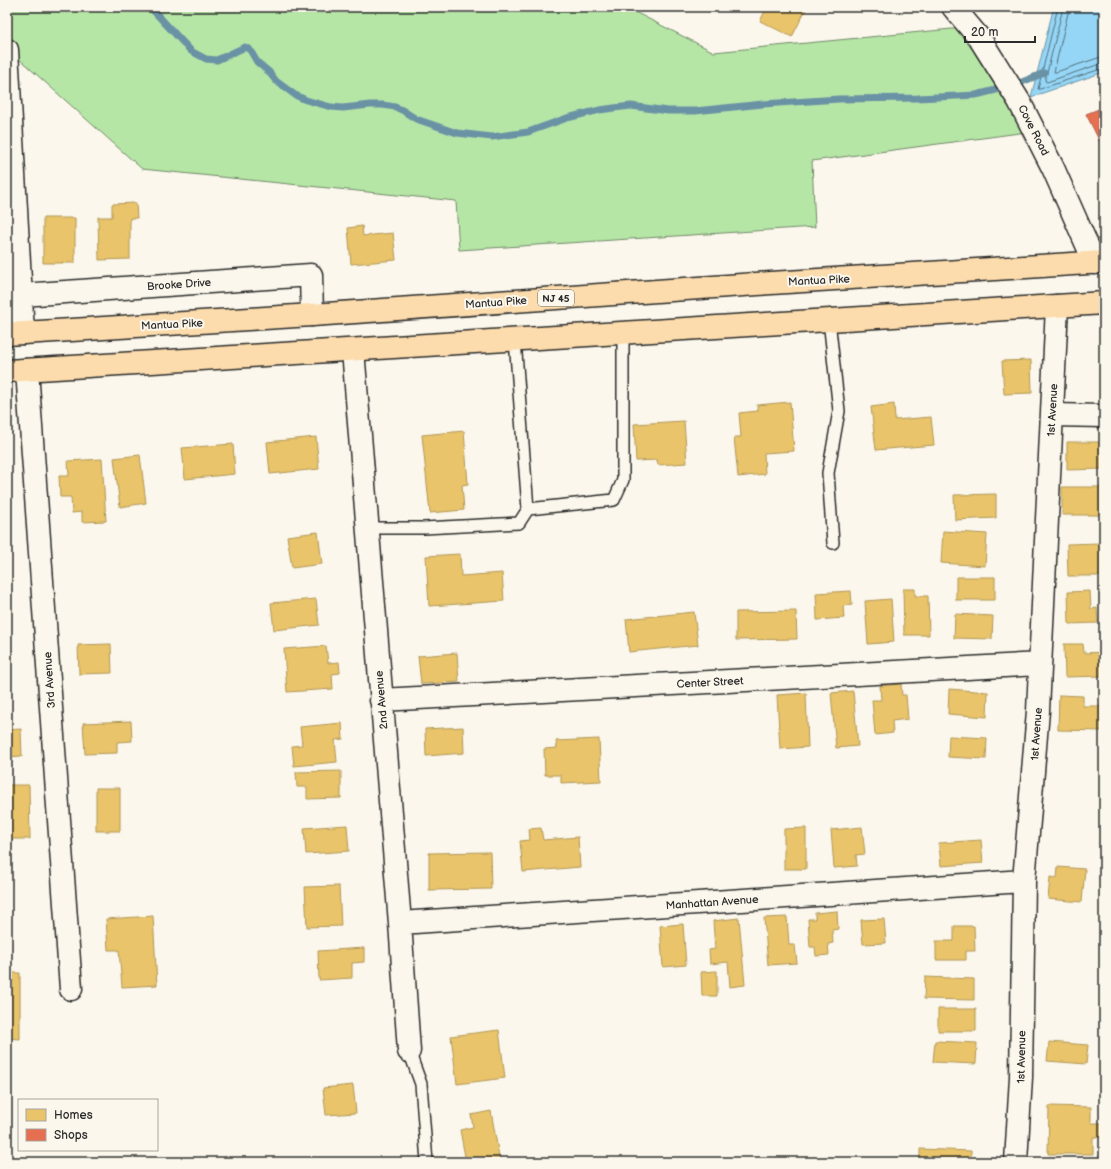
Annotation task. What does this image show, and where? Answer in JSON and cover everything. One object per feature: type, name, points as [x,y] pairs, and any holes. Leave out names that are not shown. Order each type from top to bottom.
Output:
[{"type":"main road","name":"Mantua Pike","points":[[15,333],[312,315],[763,283],[1100,263]]},
{"type":"main road","points":[[17,371],[1104,303]]},
{"type":"street","name":"Cove Road","points":[[953,7],[980,39],[1019,101],[1100,263]]},
{"type":"street","points":[[7,50],[15,333]]},
{"type":"street","name":"Brooke Drive","points":[[14,296],[311,275],[312,315]]},
{"type":"street","name":"1st Avenue","points":[[1016,1162],[1021,1077],[1024,881],[1038,711],[1057,306]]},
{"type":"street","name":"2nd Avenue","points":[[352,350],[400,923],[409,1050]]},
{"type":"street","name":"3rd Avenue","points":[[17,371],[71,989]]},
{"type":"street","points":[[1052,415],[1104,416]]},
{"type":"street","name":"Center Street","points":[[381,700],[1040,664]]},
{"type":"street","name":"Manhattan Avenue","points":[[400,923],[1024,881]]},
{"type":"lane","points":[[829,320],[839,411],[828,473],[833,543]]},
{"type":"lane","points":[[528,509],[614,500],[623,480],[623,333]]},
{"type":"lane","points":[[367,528],[424,528],[519,523],[528,509],[515,340]]},
{"type":"lane","points":[[409,1050],[420,1084],[427,1162]]},
{"type":"green space","points":[[7,7],[625,7],[714,52],[962,28],[1027,132],[812,161],[815,227],[459,250],[456,201],[142,169],[7,48]]},
{"type":"water","points":[[1052,7],[1104,7],[1104,72],[1031,97],[1053,10]]},
{"type":"building: Homes","points":[[767,7],[807,7],[792,37],[760,21]]},
{"type":"building: Homes","points":[[136,203],[137,218],[130,218],[130,259],[99,260],[98,217],[112,217],[112,204]]},
{"type":"building: Homes","points":[[43,218],[75,218],[75,263],[43,263]]},
{"type":"building: Homes","points":[[362,226],[363,236],[393,233],[396,260],[351,264],[348,228]]},
{"type":"building: Homes","points":[[1031,360],[1032,393],[1004,394],[1002,361]]},
{"type":"building: Homes","points":[[790,402],[794,451],[764,453],[765,474],[738,477],[734,437],[741,437],[739,413],[758,411],[757,405]]},
{"type":"building: Homes","points":[[894,404],[895,420],[931,417],[934,445],[876,450],[871,407]]},
{"type":"building: Homes","points":[[684,421],[687,463],[658,465],[657,460],[636,461],[634,424]]},
{"type":"building: Homes","points":[[464,431],[468,484],[462,485],[464,510],[430,513],[422,435]]},
{"type":"building: Homes","points":[[316,437],[319,469],[270,474],[267,442]]},
{"type":"building: Homes","points":[[1067,442],[1104,442],[1104,469],[1067,470]]},
{"type":"building: Homes","points":[[233,444],[235,474],[185,479],[182,448]]},
{"type":"building: Homes","points":[[140,455],[146,503],[120,507],[114,458]]},
{"type":"building: Homes","points":[[102,459],[106,521],[82,522],[82,512],[72,513],[71,497],[60,497],[59,476],[69,476],[68,461]]},
{"type":"building: Homes","points":[[1062,487],[1104,487],[1104,515],[1062,515]]},
{"type":"building: Homes","points":[[996,494],[996,518],[955,520],[954,495]]},
{"type":"building: Homes","points":[[943,531],[987,534],[985,566],[941,563]]},
{"type":"building: Homes","points":[[318,532],[322,564],[292,568],[287,536]]},
{"type":"building: Homes","points":[[1101,543],[1101,558],[1104,558],[1104,576],[1068,576],[1067,544]]},
{"type":"building: Homes","points":[[460,554],[461,576],[502,573],[504,601],[429,606],[426,556]]},
{"type":"building: Homes","points":[[956,577],[995,577],[995,600],[956,600]]},
{"type":"building: Homes","points":[[903,589],[915,589],[915,596],[928,596],[929,635],[904,635]]},
{"type":"building: Homes","points":[[851,591],[852,605],[843,606],[844,618],[817,620],[816,593]]},
{"type":"building: Homes","points":[[1090,591],[1091,609],[1097,608],[1098,623],[1069,624],[1068,592]]},
{"type":"building: Homes","points":[[316,599],[319,625],[274,630],[271,603]]},
{"type":"building: Homes","points":[[891,599],[894,642],[868,644],[865,601]]},
{"type":"building: Homes","points":[[796,611],[797,639],[736,640],[736,612]]},
{"type":"building: Homes","points":[[694,612],[698,645],[629,652],[626,619]]},
{"type":"building: Homes","points":[[955,614],[993,616],[992,639],[954,638]]},
{"type":"building: Homes","points":[[111,644],[112,673],[79,674],[78,645]]},
{"type":"building: Homes","points":[[1064,644],[1083,644],[1084,653],[1104,652],[1104,676],[1065,677]]},
{"type":"building: Homes","points":[[326,646],[328,663],[339,662],[340,673],[332,674],[333,689],[287,692],[284,649]]},
{"type":"building: Homes","points":[[457,653],[459,682],[421,684],[418,656]]},
{"type":"building: Homes","points":[[901,684],[902,695],[906,695],[908,719],[892,721],[893,733],[875,735],[872,700],[881,700],[880,686]]},
{"type":"building: Homes","points":[[949,689],[988,692],[987,717],[948,714]]},
{"type":"building: Homes","points":[[853,691],[858,746],[836,748],[831,693]]},
{"type":"building: Homes","points":[[806,693],[808,747],[780,749],[777,695]]},
{"type":"building: Homes","points":[[1059,695],[1083,696],[1083,706],[1104,706],[1104,731],[1058,730]]},
{"type":"building: Homes","points":[[131,721],[132,741],[117,742],[117,753],[85,754],[83,723]]},
{"type":"building: Homes","points":[[342,723],[343,739],[335,740],[337,762],[294,766],[292,746],[302,745],[300,727]]},
{"type":"building: Homes","points":[[463,727],[464,753],[426,756],[425,729]]},
{"type":"building: Homes","points":[[21,729],[22,756],[7,757],[7,730]]},
{"type":"building: Homes","points":[[949,736],[987,738],[986,759],[948,757]]},
{"type":"building: Homes","points":[[599,739],[601,781],[561,783],[561,775],[545,775],[544,749],[557,748],[556,741]]},
{"type":"building: Homes","points":[[341,771],[341,798],[307,799],[307,787],[297,787],[296,772]]},
{"type":"building: Homes","points":[[7,785],[29,785],[30,839],[7,839]]},
{"type":"building: Homes","points":[[96,788],[120,788],[120,831],[96,831]]},
{"type":"building: Homes","points":[[347,825],[349,851],[306,854],[304,828]]},
{"type":"building: Homes","points":[[862,827],[865,854],[856,855],[857,866],[834,868],[831,830]]},
{"type":"building: Homes","points":[[541,828],[543,840],[578,837],[580,867],[523,872],[520,841],[530,840],[529,829]]},
{"type":"building: Homes","points":[[806,828],[806,869],[784,869],[784,829]]},
{"type":"building: Homes","points":[[981,840],[983,863],[941,866],[939,843]]},
{"type":"building: Homes","points":[[490,852],[491,889],[429,890],[429,853]]},
{"type":"building: Homes","points":[[1058,867],[1085,869],[1082,902],[1048,899],[1050,877],[1057,878]]},
{"type":"building: Homes","points":[[339,886],[341,926],[307,927],[305,887]]},
{"type":"building: Homes","points":[[837,911],[838,929],[832,930],[833,943],[828,944],[829,955],[816,956],[815,947],[810,947],[808,919],[815,919],[815,913]]},
{"type":"building: Homes","points":[[153,916],[157,985],[122,987],[119,950],[108,950],[106,919]]},
{"type":"building: Homes","points":[[787,917],[789,945],[795,945],[797,963],[768,965],[764,918]]},
{"type":"building: Homes","points":[[739,918],[745,985],[730,987],[728,962],[710,964],[709,950],[715,949],[713,921]]},
{"type":"building: Homes","points":[[884,919],[886,943],[863,944],[861,920]]},
{"type":"building: Homes","points":[[683,924],[686,965],[663,967],[660,926]]},
{"type":"building: Homes","points":[[954,926],[974,926],[975,951],[966,951],[966,960],[936,960],[936,941],[954,941]]},
{"type":"building: Homes","points":[[364,948],[364,962],[352,963],[352,978],[319,980],[318,951]]},
{"type":"building: Homes","points":[[717,971],[717,996],[702,996],[701,972]]},
{"type":"building: Homes","points":[[7,973],[20,973],[20,1039],[7,1038]]},
{"type":"building: Homes","points":[[925,977],[974,979],[974,1000],[924,999]]},
{"type":"building: Homes","points":[[938,1009],[976,1009],[976,1031],[938,1031]]},
{"type":"building: Homes","points":[[499,1030],[505,1078],[457,1084],[451,1036]]},
{"type":"building: Homes","points":[[935,1041],[977,1043],[976,1064],[933,1062]]},
{"type":"building: Homes","points":[[1049,1042],[1088,1045],[1086,1064],[1047,1061]]},
{"type":"building: Homes","points":[[353,1085],[356,1113],[326,1115],[323,1088]]},
{"type":"building: Homes","points":[[1049,1106],[1091,1107],[1091,1123],[1104,1123],[1104,1137],[1093,1137],[1093,1154],[1048,1154]]},
{"type":"building: Homes","points":[[491,1111],[500,1162],[466,1162],[460,1130],[473,1127],[471,1115]]},
{"type":"building: Homes","points":[[920,1149],[971,1151],[971,1162],[920,1162]]},
{"type":"building: Shops","points":[[1104,107],[1104,150],[1086,114]]},
{"type":"waterway","points":[[150,7],[191,51],[206,59],[217,60],[245,47],[250,50],[257,62],[269,72],[276,81],[295,95],[306,100],[331,107],[343,108],[370,105],[395,107],[416,119],[457,133],[492,137],[528,132],[567,118],[600,110],[631,106],[668,111],[695,111],[763,104],[839,99],[918,98],[976,95],[1012,86],[1044,73]]}]
